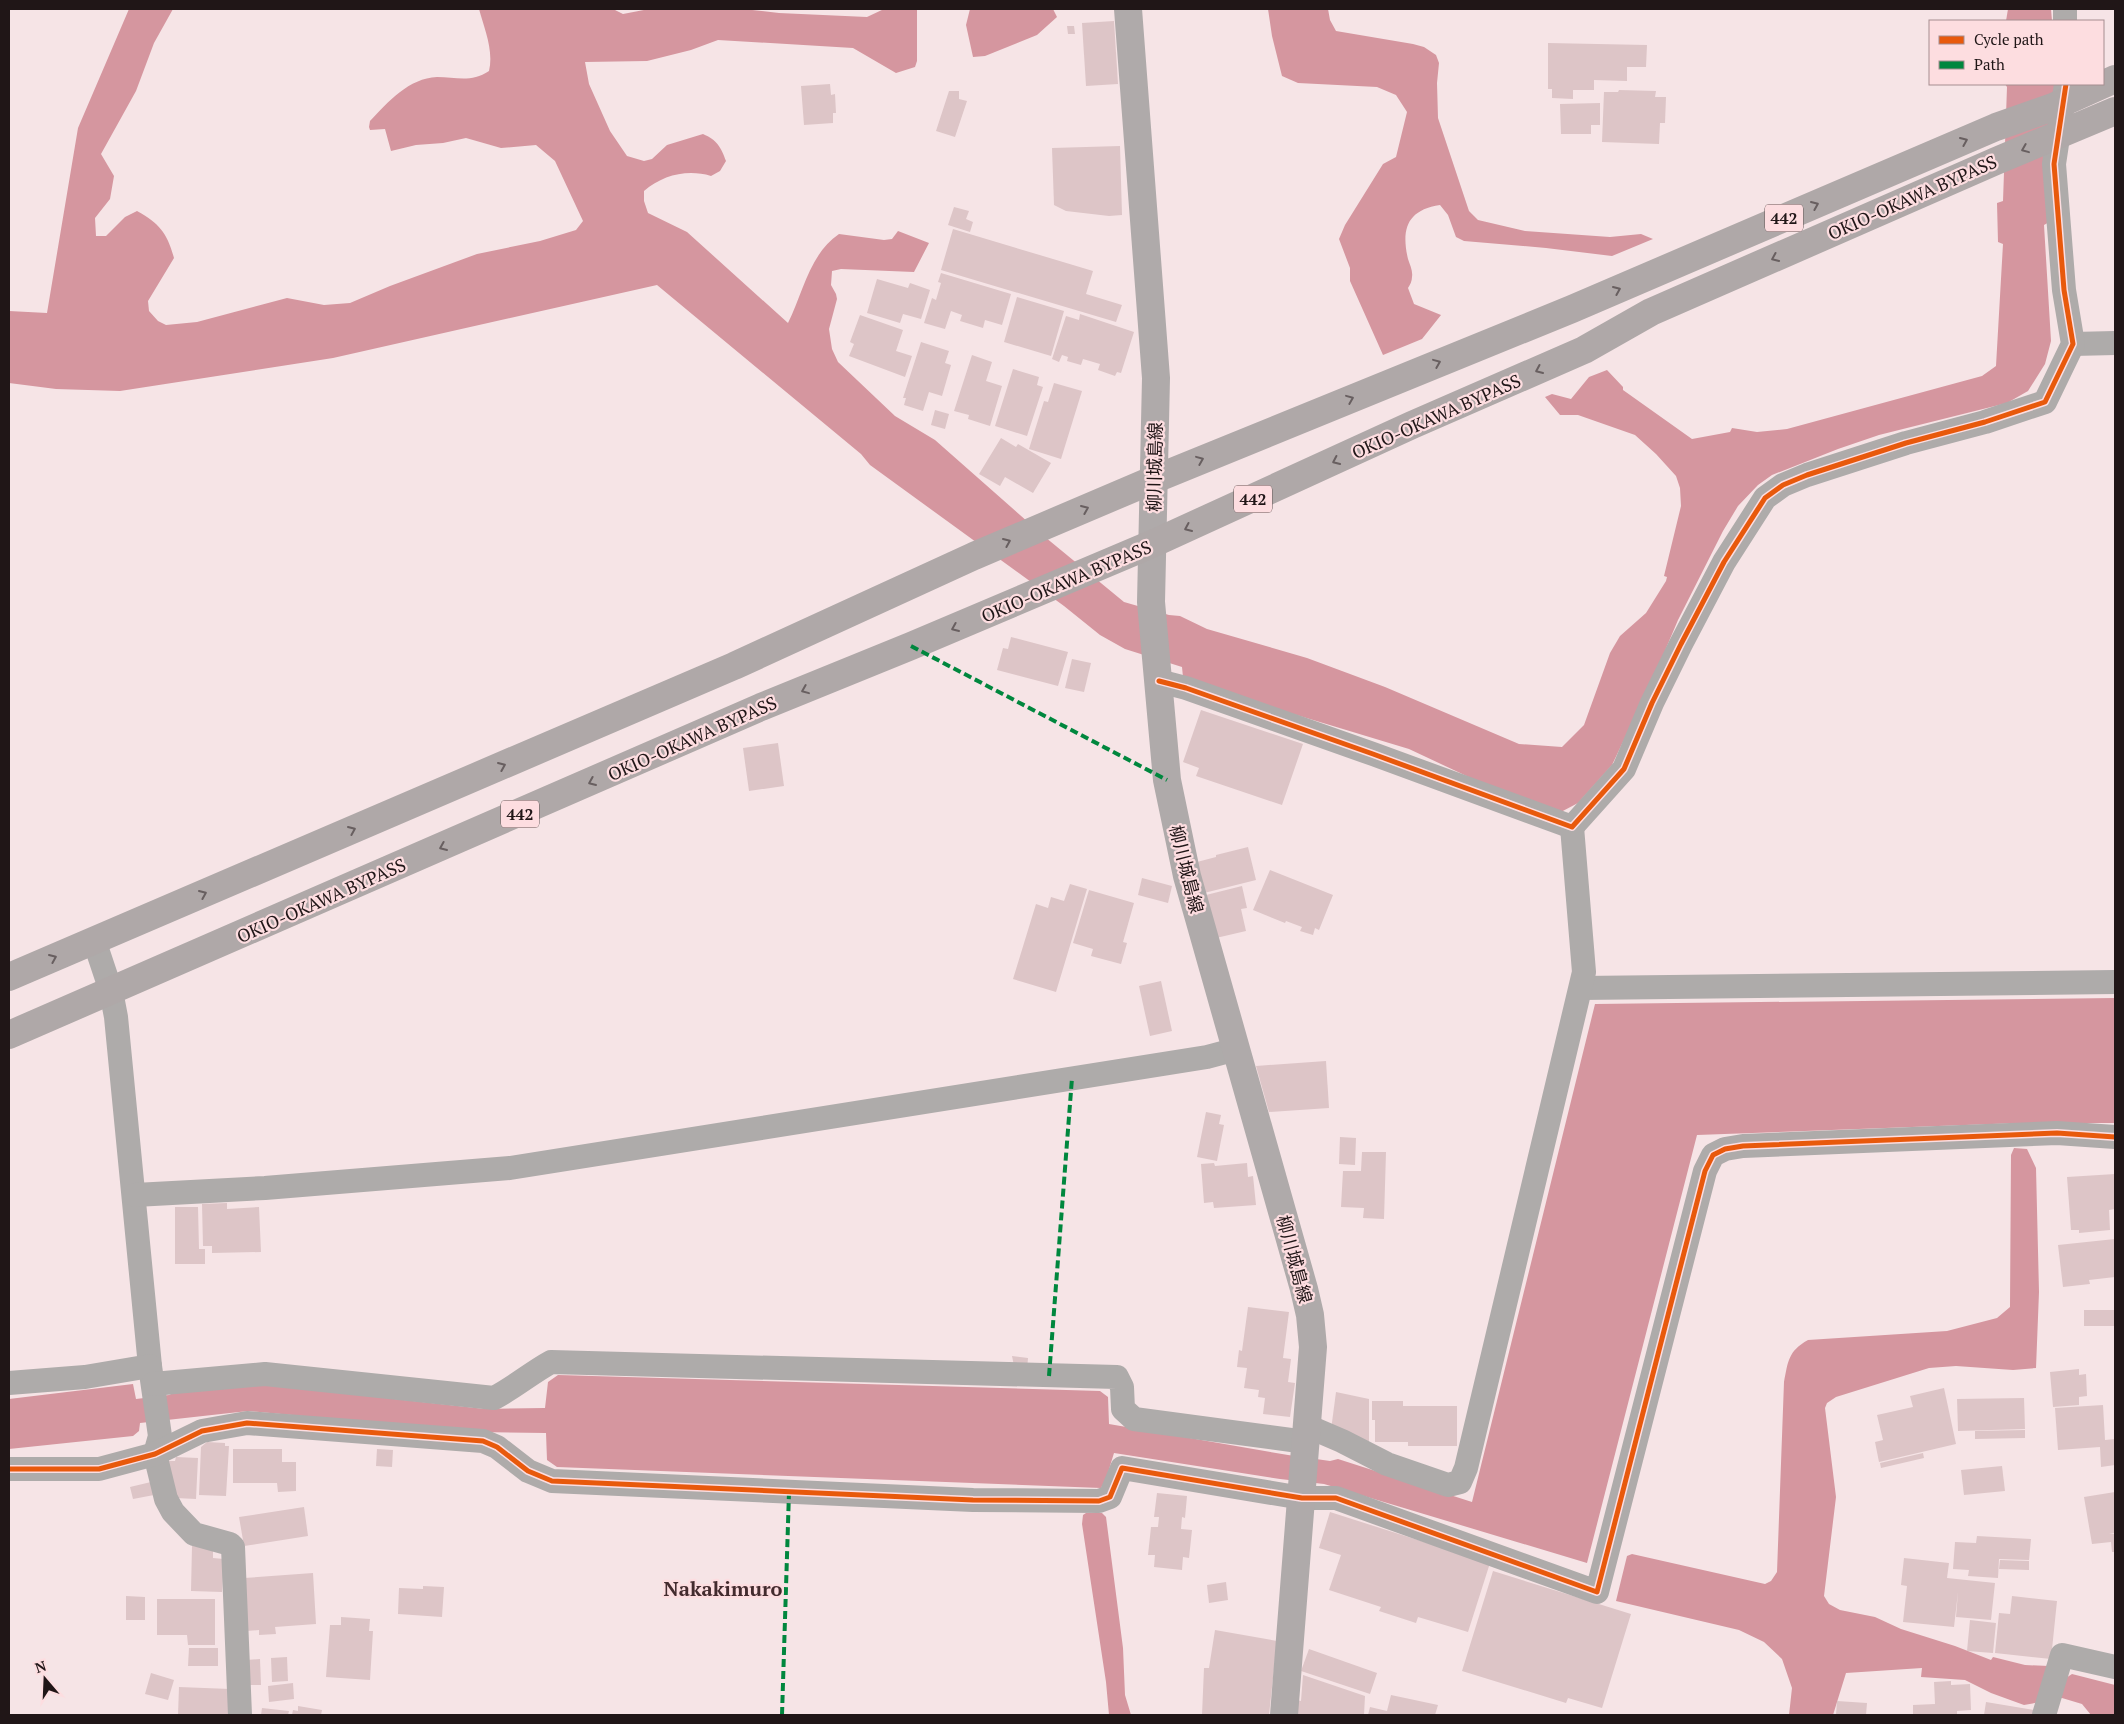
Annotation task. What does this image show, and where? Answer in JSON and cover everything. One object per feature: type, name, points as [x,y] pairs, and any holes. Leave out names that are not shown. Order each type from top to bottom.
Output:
[{"type":"highway","name":"OKIO-OKAWA BYPASS","points":[[9,977],[725,670],[974,556],[1155,479],[1572,309],[1996,127],[2061,97],[2099,85]]},
{"type":"highway","name":"OKIO-OKAWA BYPASS","points":[[9,1035],[761,707],[1152,544],[1584,350],[1651,312],[1996,160],[2115,111]]},
{"type":"main road","name":"柳川城島線","points":[[1128,9],[1156,378],[1151,602],[1167,780],[1187,876],[1310,1315],[1313,1347],[1284,1715]]},
{"type":"street","points":[[9,1383],[85,1377],[265,1374],[494,1398],[516,1387],[531,1372],[551,1362],[1117,1377],[1122,1387],[1123,1409],[1134,1419],[1306,1441],[1342,1440],[1387,1464],[1448,1485],[1460,1482],[1466,1468],[1584,972],[1572,827],[1624,769],[1652,703],[1681,644],[1724,562],[1765,498],[1783,485],[1807,475],[1906,443],[1985,422],[2045,402],[2073,344],[2064,290],[2054,164],[2061,97]]},
{"type":"street","points":[[2073,344],[2115,343]]},
{"type":"street","points":[[1158,674],[1186,688],[1572,827]]},
{"type":"street","points":[[94,940],[111,992],[116,1017],[152,1375],[160,1436],[155,1454],[166,1499],[173,1512],[194,1534],[230,1544],[233,1548],[240,1715]]},
{"type":"street","points":[[1580,988],[2115,982]]},
{"type":"street","points":[[135,1195],[265,1188],[510,1168],[1207,1057],[1237,1049]]},
{"type":"street","points":[[9,1469],[99,1469],[155,1454],[202,1431],[247,1423],[483,1441],[496,1447],[528,1471],[552,1481],[973,1500],[1099,1501],[1110,1497],[1122,1468],[1302,1495],[1336,1498],[1598,1592],[1697,1197],[1705,1171],[1713,1155],[1743,1146],[2057,1133],[2115,1137]]},
{"type":"street","points":[[2044,1715],[2062,1656],[2115,1667]]},
{"type":"shaded area","points":[[129,9],[173,9],[154,43],[136,91],[101,154],[114,176],[110,199],[95,218],[96,236],[106,236],[125,217],[137,211],[152,220],[162,230],[174,258],[148,301],[149,311],[158,321],[166,325],[197,322],[287,298],[324,305],[350,303],[477,254],[540,241],[576,230],[583,221],[555,161],[536,145],[501,148],[466,138],[443,143],[416,145],[391,151],[385,129],[370,130],[370,121],[384,106],[408,86],[427,78],[470,78],[489,71],[489,47],[479,9],[613,9],[623,14],[649,9],[743,9],[779,13],[867,17],[884,9],[917,9],[917,61],[915,67],[896,73],[853,48],[718,40],[691,50],[647,61],[585,62],[589,84],[610,131],[627,156],[644,161],[652,159],[667,145],[703,134],[715,141],[724,156],[726,161],[720,171],[711,176],[684,173],[667,177],[651,185],[644,191],[644,201],[648,213],[687,232],[788,323],[814,263],[829,242],[839,234],[884,240],[892,239],[898,231],[929,243],[914,272],[841,269],[832,271],[831,285],[837,299],[829,329],[832,349],[838,362],[895,416],[935,440],[1045,537],[1124,602],[1169,615],[1180,616],[1207,629],[1307,658],[1385,687],[1519,744],[1562,747],[1584,725],[1610,653],[1620,636],[1646,613],[1666,581],[1667,577],[1664,576],[1681,506],[1680,488],[1676,476],[1635,435],[1578,415],[1560,415],[1545,397],[1552,394],[1571,399],[1589,377],[1607,370],[1623,387],[1623,390],[1692,439],[1730,432],[1732,428],[1757,432],[1787,429],[1982,376],[1996,366],[2003,244],[1998,242],[1997,203],[2003,201],[2006,85],[2056,85],[2051,221],[2044,225],[2051,341],[2045,364],[2028,391],[2007,403],[1879,435],[1772,475],[1758,485],[1738,506],[1723,531],[1678,620],[1656,672],[1612,765],[1578,803],[1559,813],[1507,795],[1409,749],[1290,713],[1183,677],[1182,667],[1125,649],[1100,635],[1064,606],[870,465],[861,454],[657,285],[333,358],[120,391],[56,389],[9,383],[9,311],[47,313],[78,128]]},
{"type":"shaded area","points":[[970,9],[1053,9],[1057,17],[1037,35],[985,56],[973,57],[966,25]]},
{"type":"shaded area","points":[[1268,9],[1328,9],[1330,20],[1336,31],[1413,44],[1424,47],[1436,55],[1439,63],[1437,83],[1438,118],[1469,211],[1478,220],[1525,231],[1610,237],[1641,234],[1653,239],[1612,256],[1464,241],[1456,237],[1448,215],[1440,205],[1420,211],[1414,216],[1406,230],[1406,248],[1412,270],[1408,288],[1414,304],[1441,315],[1422,339],[1383,355],[1350,281],[1350,268],[1339,239],[1345,225],[1383,164],[1396,157],[1407,112],[1396,95],[1377,87],[1298,83],[1282,76],[1272,36]]},
{"type":"shaded area","points":[[2008,9],[2051,9],[2052,20],[2006,20]]},
{"type":"shaded area","points":[[2115,998],[2115,1123],[2019,1123],[1697,1135],[1587,1563],[1324,1484],[1114,1453],[1106,1479],[1101,1488],[557,1467],[547,1460],[546,1433],[477,1432],[248,1411],[140,1423],[139,1431],[133,1436],[9,1449],[9,1399],[133,1384],[136,1399],[169,1395],[177,1391],[259,1384],[485,1409],[545,1408],[548,1382],[558,1375],[1100,1391],[1108,1397],[1109,1424],[1288,1455],[1330,1461],[1338,1459],[1472,1502],[1595,1004]]},
{"type":"shaded area","points":[[2014,1148],[2027,1149],[2036,1168],[2039,1292],[2036,1368],[2013,1370],[1956,1366],[1929,1368],[1836,1397],[1827,1403],[1825,1408],[1836,1497],[1824,1596],[1829,1604],[1840,1610],[1875,1617],[1901,1629],[1955,1646],[1991,1660],[1993,1657],[2025,1665],[2049,1666],[2066,1678],[2072,1674],[2115,1685],[2115,1715],[2091,1715],[2082,1704],[2062,1698],[2024,1705],[1991,1693],[1965,1680],[1921,1677],[1922,1668],[1846,1673],[1833,1715],[1789,1715],[1792,1688],[1782,1659],[1764,1642],[1739,1630],[1616,1601],[1627,1556],[1632,1554],[1765,1584],[1771,1581],[1777,1572],[1784,1382],[1790,1358],[1796,1348],[1808,1340],[1947,1331],[1997,1318],[2010,1307],[2011,1155]]},
{"type":"shaded area","points":[[1086,1513],[1102,1513],[1106,1517],[1123,1648],[1125,1695],[1131,1715],[1109,1715],[1106,1682],[1082,1524],[1083,1515]]},
{"type":"building","points":[[1114,21],[1118,84],[1086,86],[1082,23]]},
{"type":"building","points":[[1067,26],[1074,26],[1075,34],[1068,34]]},
{"type":"building","points":[[1548,43],[1647,45],[1646,67],[1627,67],[1627,81],[1594,80],[1594,90],[1573,90],[1573,99],[1552,98],[1552,89],[1548,89]]},
{"type":"building","points":[[830,84],[831,95],[835,94],[836,113],[833,113],[833,123],[804,125],[801,86]]},
{"type":"building","points":[[1619,90],[1656,91],[1655,97],[1666,97],[1665,123],[1660,123],[1659,144],[1602,142],[1604,92],[1618,92]]},
{"type":"building","points":[[949,91],[959,91],[959,99],[967,101],[955,137],[936,131]]},
{"type":"building","points":[[1600,103],[1600,125],[1591,125],[1591,134],[1561,134],[1560,104]]},
{"type":"building","points":[[1120,146],[1122,215],[1109,216],[1066,211],[1054,205],[1052,148]]},
{"type":"building","points":[[954,207],[969,211],[966,219],[973,222],[970,232],[948,225]]},
{"type":"building","points":[[953,229],[1093,271],[1086,294],[1122,305],[1116,322],[941,270]]},
{"type":"building","points":[[941,273],[1011,294],[1002,325],[985,320],[983,328],[960,321],[962,315],[951,311],[945,329],[924,323],[932,298],[936,300],[941,283],[938,282]]},
{"type":"building","points":[[877,279],[908,288],[910,283],[930,290],[921,319],[903,314],[900,323],[867,313]]},
{"type":"building","points":[[1017,297],[1064,311],[1051,356],[1004,342]]},
{"type":"building","points":[[1080,314],[1134,332],[1121,373],[1117,372],[1115,376],[1098,370],[1100,364],[1083,359],[1081,365],[1067,361],[1068,357],[1062,355],[1059,362],[1052,359],[1066,316],[1079,320]]},
{"type":"building","points":[[860,315],[903,330],[896,351],[912,356],[905,377],[849,356],[854,344],[850,342]]},
{"type":"building","points":[[921,342],[949,351],[945,363],[951,365],[942,396],[929,392],[923,411],[904,405],[906,398],[903,398]]},
{"type":"building","points":[[972,355],[992,362],[986,381],[1002,386],[990,426],[968,419],[969,415],[954,411]]},
{"type":"building","points":[[1013,369],[1039,377],[1037,385],[1043,387],[1027,436],[995,426]]},
{"type":"building","points":[[1054,383],[1082,391],[1061,459],[1029,449],[1044,401],[1048,402]]},
{"type":"building","points":[[935,410],[949,414],[945,429],[931,425]]},
{"type":"building","points":[[1001,438],[1016,447],[1018,444],[1051,463],[1033,493],[1005,477],[1000,486],[979,474]]},
{"type":"building","points":[[1011,637],[1068,652],[1058,686],[997,670],[1003,648],[1008,649]]},
{"type":"building","points":[[1072,659],[1091,663],[1084,692],[1065,688]]},
{"type":"building","points":[[1201,710],[1303,744],[1282,805],[1196,776],[1199,768],[1183,762]]},
{"type":"building","points":[[778,743],[784,786],[749,791],[743,748]]},
{"type":"building","points":[[1248,847],[1256,880],[1204,893],[1197,862]]},
{"type":"building","points":[[1270,870],[1333,895],[1319,930],[1315,928],[1313,935],[1300,931],[1302,927],[1286,921],[1285,923],[1253,910]]},
{"type":"building","points":[[1142,878],[1172,886],[1168,903],[1138,895]]},
{"type":"building","points":[[1070,884],[1087,889],[1056,992],[1013,979],[1036,904],[1048,908],[1051,897],[1064,901]]},
{"type":"building","points":[[1242,886],[1247,908],[1241,909],[1246,931],[1216,938],[1206,895]]},
{"type":"building","points":[[1089,890],[1134,903],[1123,942],[1127,943],[1121,964],[1091,956],[1093,949],[1073,943]]},
{"type":"building","points":[[1161,981],[1172,1031],[1150,1036],[1139,986]]},
{"type":"building","points":[[1326,1061],[1329,1108],[1269,1112],[1256,1066]]},
{"type":"building","points":[[1206,1112],[1221,1115],[1219,1124],[1224,1125],[1217,1161],[1197,1157]]},
{"type":"building","points":[[1340,1137],[1356,1138],[1355,1165],[1339,1164]]},
{"type":"building","points":[[1362,1152],[1386,1152],[1384,1219],[1363,1218],[1364,1208],[1341,1207],[1343,1171],[1361,1171]]},
{"type":"building","points":[[1214,1163],[1215,1166],[1247,1163],[1248,1177],[1253,1176],[1256,1205],[1214,1208],[1213,1202],[1204,1203],[1201,1164]]},
{"type":"building","points":[[2115,1174],[2115,1209],[2109,1210],[2110,1230],[2079,1233],[2079,1230],[2071,1230],[2067,1177]]},
{"type":"building","points":[[227,1203],[227,1209],[259,1207],[261,1252],[212,1253],[212,1246],[203,1246],[202,1204]]},
{"type":"building","points":[[175,1207],[198,1207],[199,1249],[205,1249],[205,1264],[175,1264]]},
{"type":"building","points":[[2115,1239],[2115,1277],[2089,1280],[2090,1284],[2063,1287],[2058,1245]]},
{"type":"building","points":[[1248,1307],[1289,1312],[1283,1358],[1291,1359],[1288,1382],[1295,1383],[1290,1417],[1263,1414],[1265,1398],[1258,1397],[1259,1390],[1244,1388],[1247,1368],[1237,1367],[1239,1350],[1242,1351]]},
{"type":"building","points":[[2084,1310],[2115,1310],[2115,1326],[2084,1326]]},
{"type":"building","points":[[1012,1356],[1028,1358],[1027,1369],[1015,1371]]},
{"type":"building","points":[[2079,1369],[2079,1375],[2086,1374],[2087,1396],[2079,1397],[2079,1405],[2053,1407],[2050,1372]]},
{"type":"building","points":[[1944,1388],[1956,1444],[1879,1462],[1875,1442],[1883,1440],[1877,1415],[1913,1407],[1910,1396]]},
{"type":"building","points":[[1336,1392],[1369,1399],[1369,1444],[1331,1430]]},
{"type":"building","points":[[2024,1398],[2025,1429],[1958,1431],[1957,1399]]},
{"type":"building","points":[[1372,1401],[1403,1401],[1403,1406],[1457,1406],[1457,1446],[1408,1446],[1408,1442],[1375,1442],[1375,1420],[1372,1420]]},
{"type":"building","points":[[2103,1405],[2105,1440],[2115,1439],[2115,1465],[2101,1467],[2100,1447],[2058,1450],[2055,1408]]},
{"type":"building","points":[[2025,1430],[2025,1438],[1975,1439],[1975,1431]]},
{"type":"building","points":[[207,1442],[225,1443],[225,1446],[229,1446],[226,1496],[199,1495],[201,1447]]},
{"type":"building","points":[[233,1449],[282,1449],[282,1462],[296,1462],[296,1491],[278,1492],[277,1483],[233,1483]]},
{"type":"building","points":[[377,1449],[393,1450],[392,1467],[376,1466]]},
{"type":"building","points":[[1923,1453],[1924,1458],[1881,1468],[1880,1463]]},
{"type":"building","points":[[176,1457],[198,1458],[196,1499],[176,1498],[165,1461],[175,1461]]},
{"type":"building","points":[[2002,1466],[2005,1491],[1964,1495],[1961,1470]]},
{"type":"building","points":[[151,1482],[154,1495],[133,1499],[130,1487]]},
{"type":"building","points":[[2115,1492],[2115,1533],[2109,1534],[2115,1534],[2115,1552],[2112,1552],[2111,1542],[2092,1544],[2084,1497]]},
{"type":"building","points":[[1157,1493],[1187,1496],[1185,1518],[1182,1517],[1181,1529],[1192,1530],[1189,1558],[1183,1557],[1182,1570],[1154,1567],[1155,1555],[1148,1555],[1151,1527],[1158,1527],[1159,1517],[1154,1517]]},
{"type":"building","points":[[304,1507],[308,1536],[244,1546],[239,1517]]},
{"type":"building","points":[[1330,1512],[1490,1563],[1468,1632],[1418,1617],[1416,1623],[1379,1611],[1381,1607],[1329,1590],[1341,1555],[1319,1548]]},
{"type":"building","points":[[1977,1536],[2031,1539],[2029,1560],[1999,1559],[1998,1578],[1968,1576],[1969,1570],[1953,1569],[1955,1542],[1976,1543]]},
{"type":"building","points":[[192,1546],[213,1547],[213,1558],[224,1559],[222,1592],[191,1591]]},
{"type":"building","points":[[1904,1558],[1949,1563],[1947,1578],[1995,1583],[1991,1620],[1956,1617],[1958,1592],[1954,1627],[1903,1622],[1907,1586],[1901,1585]]},
{"type":"building","points":[[2000,1560],[2029,1561],[2029,1570],[1999,1569]]},
{"type":"building","points":[[1493,1571],[1631,1614],[1602,1708],[1568,1698],[1566,1703],[1462,1671]]},
{"type":"building","points":[[313,1573],[316,1624],[275,1627],[276,1634],[259,1635],[259,1630],[246,1631],[244,1578]]},
{"type":"building","points":[[1226,1582],[1228,1600],[1209,1603],[1207,1585]]},
{"type":"building","points":[[423,1586],[444,1587],[442,1617],[398,1614],[399,1588],[423,1589]]},
{"type":"building","points":[[126,1596],[145,1597],[145,1620],[126,1620]]},
{"type":"building","points":[[2012,1596],[2057,1601],[2051,1659],[1995,1653],[1999,1613],[2010,1614]]},
{"type":"building","points":[[157,1599],[215,1599],[215,1645],[188,1645],[187,1635],[157,1635]]},
{"type":"building","points":[[341,1617],[370,1619],[369,1631],[373,1631],[370,1680],[326,1677],[330,1625],[341,1625]]},
{"type":"building","points":[[1970,1620],[1996,1623],[1993,1653],[1967,1651]]},
{"type":"building","points":[[1215,1630],[1277,1641],[1269,1715],[1202,1715],[1204,1668],[1209,1668]]},
{"type":"building","points":[[189,1648],[218,1648],[218,1666],[188,1666]]},
{"type":"building","points":[[1309,1649],[1377,1673],[1370,1694],[1301,1671]]},
{"type":"building","points":[[287,1657],[288,1681],[272,1682],[271,1658]]},
{"type":"building","points":[[260,1659],[261,1685],[247,1685],[246,1660]]},
{"type":"building","points":[[151,1673],[174,1680],[168,1700],[145,1694]]},
{"type":"building","points":[[1303,1675],[1365,1696],[1364,1715],[1296,1715],[1296,1700],[1301,1701]]},
{"type":"building","points":[[1951,1681],[1951,1685],[1970,1684],[1971,1710],[1957,1711],[1957,1715],[1913,1715],[1913,1705],[1935,1704],[1934,1682]]},
{"type":"building","points":[[293,1683],[294,1699],[269,1702],[268,1686]]},
{"type":"building","points":[[179,1687],[230,1689],[229,1715],[178,1715]]},
{"type":"building","points":[[1391,1695],[1438,1705],[1435,1715],[1368,1715],[1370,1707],[1387,1711]]},
{"type":"building","points":[[1837,1701],[1867,1703],[1866,1715],[1836,1715]]},
{"type":"building","points":[[1986,1702],[2034,1710],[2033,1715],[1984,1715]]},
{"type":"building","points":[[298,1706],[322,1710],[321,1715],[292,1715],[293,1710],[298,1711]]},
{"type":"building","points":[[262,1708],[289,1711],[288,1715],[261,1715]]},
{"type":"marked path","points":[[911,646],[1167,780]]},
{"type":"marked path","points":[[1049,1376],[1072,1078]]},
{"type":"marked path","points":[[782,1715],[789,1492]]},
{"type":"cycle path","points":[[1159,681],[1186,688],[1373,754],[1572,827],[1624,769],[1652,703],[1681,644],[1724,562],[1765,498],[1783,485],[1807,475],[1906,443],[1985,422],[2045,402],[2073,344],[2064,290],[2054,164],[2066,85]]},
{"type":"cycle path","points":[[9,1469],[99,1469],[155,1454],[202,1431],[247,1423],[483,1441],[497,1447],[528,1471],[552,1481],[973,1500],[1099,1501],[1110,1497],[1122,1468],[1302,1498],[1336,1498],[1597,1592],[1705,1171],[1713,1155],[1725,1149],[1743,1146],[2057,1133],[2115,1137]]},
{"type":"district","name":"Nakakimuro","points":[[723,1588]]}]
